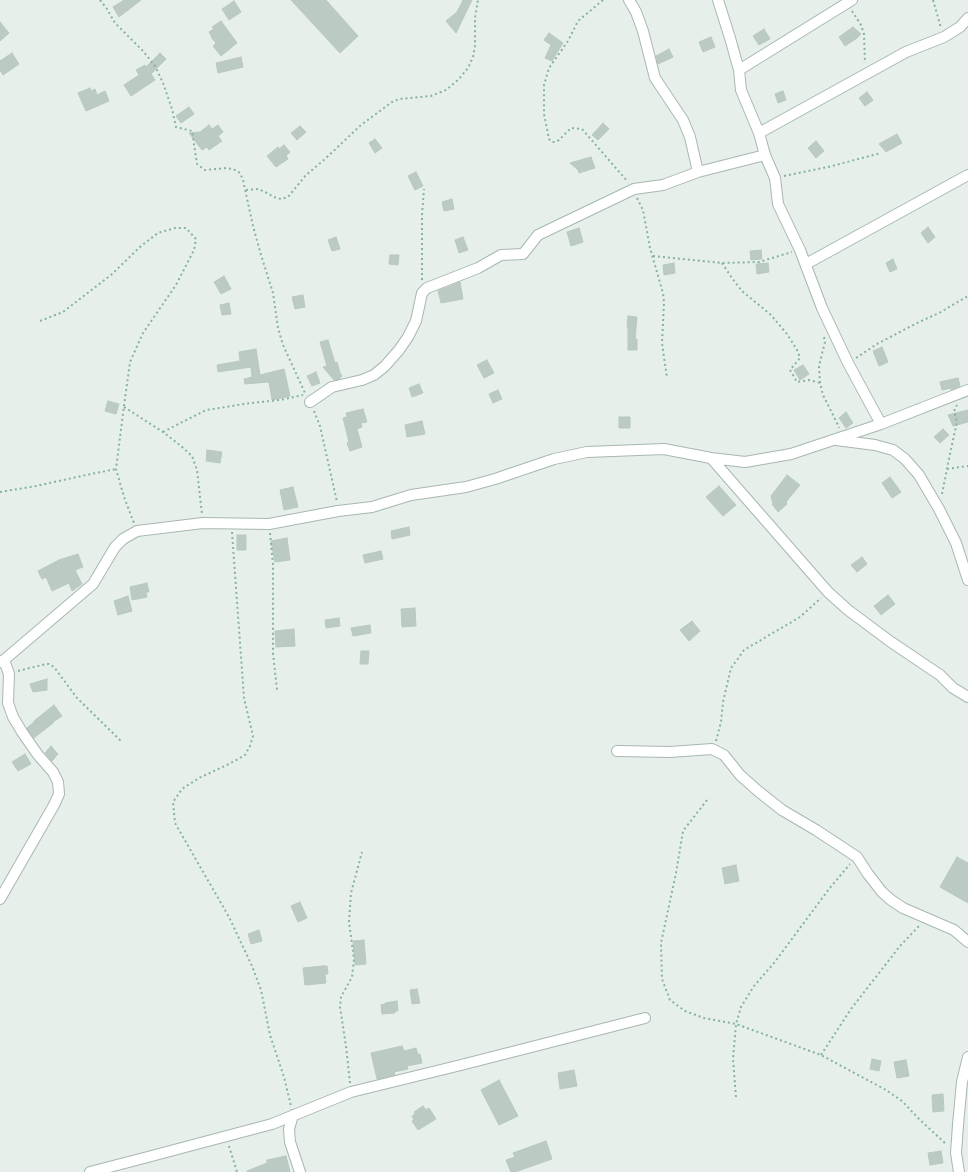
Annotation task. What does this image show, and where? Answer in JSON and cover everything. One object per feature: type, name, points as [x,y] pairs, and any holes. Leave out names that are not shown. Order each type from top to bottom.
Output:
[{"type":"street","points":[[629,0],[636,12],[643,31],[655,78],[683,120],[690,137],[698,172]]},
{"type":"street","points":[[718,0],[739,70],[741,90],[759,133],[775,178],[778,204],[806,264],[822,308],[848,363],[881,424]]},
{"type":"street","points":[[739,70],[850,2]]},
{"type":"street","points":[[759,133],[906,52],[944,37],[960,27],[968,18]]},
{"type":"street","points":[[310,402],[332,387],[362,380],[374,375],[385,366],[408,337],[416,321],[422,293],[427,288],[478,268],[501,255],[523,254],[538,235],[634,189],[662,185],[698,172],[766,155]]},
{"type":"street","points":[[806,264],[968,175]]},
{"type":"street","points":[[0,899],[59,794],[58,782],[53,772],[22,732],[13,717],[8,703],[9,674],[2,661],[93,584],[115,547],[123,539],[137,531],[203,523],[269,524],[338,511],[372,507],[411,495],[466,487],[496,479],[554,459],[587,452],[664,449],[711,458],[745,462],[791,454],[881,424],[966,391]]},
{"type":"street","points":[[837,438],[875,445],[892,450],[905,459],[919,475],[939,509],[956,543],[968,580]]},
{"type":"street","points":[[711,458],[828,592],[848,610],[935,672],[953,688],[968,697]]},
{"type":"street","points":[[617,751],[670,752],[712,749],[724,754],[740,775],[758,792],[782,810],[857,857],[882,892],[891,900],[903,908],[954,930],[968,942]]},
{"type":"street","points":[[90,1172],[272,1124],[351,1092],[645,1018]]},
{"type":"street","points":[[959,1172],[956,1153],[962,1082],[968,1057]]},
{"type":"street","points":[[293,1115],[289,1129],[290,1142],[300,1172]]},
{"type":"path","points":[[100,0],[115,23],[143,51],[155,66],[172,109],[176,127],[192,131],[197,164],[205,170],[226,168],[233,169],[240,173],[246,190],[253,226],[273,293],[278,328],[283,345],[306,395],[206,410],[163,432]]},
{"type":"path","points":[[246,190],[258,189],[267,192],[274,197],[288,197],[306,175],[361,125],[392,102],[399,99],[432,96],[446,90],[459,79],[468,68],[473,57],[475,46],[475,18],[478,0]]},
{"type":"path","points":[[603,0],[578,21],[568,41],[549,68],[544,85],[544,114],[549,139],[552,142],[559,140],[571,128],[582,129],[634,189],[643,210],[663,293],[662,343],[667,378]]},
{"type":"path","points":[[933,0],[944,37]]},
{"type":"path","points":[[850,2],[862,25],[864,34],[866,75]]},
{"type":"path","points":[[775,178],[828,167],[881,152]]},
{"type":"path","points":[[422,293],[422,216],[424,189]]},
{"type":"path","points":[[40,321],[63,312],[111,275],[141,246],[158,233],[175,228],[186,228],[196,239],[194,250],[176,285],[143,333],[130,362],[116,469],[124,497],[137,531]]},
{"type":"path","points":[[653,256],[722,263],[759,262],[800,250]]},
{"type":"path","points":[[722,263],[742,291],[771,315],[787,334],[800,358],[790,370],[797,382],[809,380],[820,383]]},
{"type":"path","points":[[848,363],[877,344],[917,323],[939,314],[968,296]]},
{"type":"path","points":[[824,334],[824,342],[819,366],[820,383],[823,395],[837,423],[837,438]]},
{"type":"path","points":[[939,509],[957,422],[954,411],[966,391]]},
{"type":"path","points":[[310,402],[320,426],[338,511]]},
{"type":"path","points":[[124,406],[163,432],[192,456],[197,470],[203,523]]},
{"type":"path","points":[[948,469],[968,466]]},
{"type":"path","points":[[0,492],[116,469]]},
{"type":"path","points":[[231,523],[244,698],[253,736],[245,755],[182,788],[173,802],[175,823],[229,917],[252,966],[261,990],[270,1035],[284,1077],[293,1115]]},
{"type":"path","points":[[269,524],[273,565],[274,653],[277,690]]},
{"type":"path","points":[[712,749],[718,733],[723,702],[732,668],[744,650],[800,617],[828,592]]},
{"type":"path","points":[[9,674],[49,664],[54,668],[77,698],[122,742]]},
{"type":"path","points":[[707,800],[683,831],[676,873],[661,943],[662,979],[670,1000],[685,1011],[704,1018],[736,1024],[821,1055],[886,1090],[902,1101],[956,1153]]},
{"type":"path","points":[[351,1092],[340,1007],[341,997],[352,977],[354,959],[349,922],[351,893],[362,852]]},
{"type":"path","points":[[736,1097],[734,1059],[736,1024],[741,1007],[754,986],[774,963],[829,889],[857,857]]},
{"type":"path","points":[[821,1055],[851,1009],[900,946],[928,918]]},
{"type":"path","points":[[226,1135],[237,1172]]},
{"type":"building","points":[[124,0],[141,0],[119,17],[113,7]]},
{"type":"building","points":[[291,0],[326,0],[358,36],[340,53]]},
{"type":"building","points":[[463,0],[472,0],[456,33],[446,21],[457,12]]},
{"type":"building","points":[[234,1],[241,12],[229,20],[222,9]]},
{"type":"building","points":[[221,21],[237,43],[221,56],[213,46],[216,43],[209,32],[214,29],[212,27]]},
{"type":"building","points":[[0,22],[9,33],[0,41]]},
{"type":"building","points":[[853,27],[861,34],[845,46],[839,37]]},
{"type":"building","points":[[764,29],[770,39],[759,45],[753,36]]},
{"type":"building","points":[[549,33],[563,43],[552,61],[545,58],[551,45],[544,40]]},
{"type":"building","points":[[711,37],[715,47],[703,52],[699,42]]},
{"type":"building","points":[[669,49],[673,57],[658,64],[656,56]]},
{"type":"building","points":[[12,53],[19,64],[3,75],[0,70],[0,61]]},
{"type":"building","points":[[160,53],[166,59],[151,74],[155,80],[131,96],[124,85],[139,75],[136,70],[145,65],[146,67]]},
{"type":"building","points":[[241,57],[243,67],[218,73],[216,63]]},
{"type":"building","points":[[90,88],[91,91],[95,89],[97,95],[105,91],[109,101],[86,111],[78,93]]},
{"type":"building","points":[[783,91],[786,100],[778,103],[775,94]]},
{"type":"building","points":[[867,92],[873,100],[865,106],[859,98]]},
{"type":"building","points":[[189,107],[194,114],[181,123],[176,116]]},
{"type":"building","points":[[603,123],[609,129],[598,140],[592,135]]},
{"type":"building","points":[[209,125],[212,129],[218,125],[223,132],[218,136],[222,141],[209,150],[207,147],[202,150],[189,133],[200,132]]},
{"type":"building","points":[[300,126],[306,132],[297,140],[291,133]]},
{"type":"building","points":[[897,134],[902,143],[886,152],[879,144]]},
{"type":"building","points":[[375,139],[382,148],[375,153],[369,143]]},
{"type":"building","points":[[816,141],[824,151],[816,158],[808,148]]},
{"type":"building","points":[[284,145],[290,152],[286,156],[288,159],[276,167],[267,156],[278,147],[279,149]]},
{"type":"building","points":[[591,157],[595,168],[579,173],[578,170],[570,163]]},
{"type":"building","points":[[416,172],[423,186],[415,190],[408,176]]},
{"type":"building","points":[[452,199],[454,209],[444,211],[442,202]]},
{"type":"building","points":[[928,227],[935,237],[928,243],[921,233]]},
{"type":"building","points":[[579,228],[583,242],[571,246],[567,232]]},
{"type":"building","points":[[336,237],[340,249],[332,251],[328,240]]},
{"type":"building","points":[[463,237],[468,250],[459,253],[455,240]]},
{"type":"building","points":[[761,250],[762,259],[751,260],[750,251]]},
{"type":"building","points":[[390,255],[399,255],[398,265],[389,264]]},
{"type":"building","points":[[893,259],[897,269],[890,272],[886,263]]},
{"type":"building","points":[[674,263],[675,273],[664,275],[663,265]]},
{"type":"building","points":[[768,263],[769,272],[757,274],[756,264]]},
{"type":"building","points":[[224,276],[231,289],[221,294],[214,282]]},
{"type":"building","points":[[460,282],[463,299],[441,303],[438,291]]},
{"type":"building","points":[[303,295],[305,307],[295,309],[292,297]]},
{"type":"building","points":[[229,303],[231,314],[222,315],[220,305]]},
{"type":"building","points":[[628,316],[637,317],[635,339],[637,339],[637,350],[628,350]]},
{"type":"building","points":[[328,340],[335,363],[337,362],[342,376],[339,379],[334,380],[323,367],[327,366],[320,342]]},
{"type":"building","points":[[882,347],[888,362],[879,366],[873,351]]},
{"type":"building","points":[[256,349],[260,375],[284,369],[290,396],[272,400],[269,382],[245,384],[244,379],[252,377],[251,367],[218,372],[217,365],[240,361],[239,352]]},
{"type":"building","points":[[487,360],[494,373],[484,378],[477,365]]},
{"type":"building","points":[[803,365],[809,374],[800,380],[794,370]]},
{"type":"building","points":[[316,372],[320,383],[312,386],[307,376]]},
{"type":"building","points":[[958,378],[960,386],[951,390],[951,388],[942,390],[940,382]]},
{"type":"building","points":[[419,384],[423,393],[412,397],[409,388]]},
{"type":"building","points":[[498,390],[502,399],[493,403],[489,394]]},
{"type":"building","points":[[108,401],[119,404],[116,414],[105,411]]},
{"type":"building","points":[[363,409],[367,422],[361,423],[362,427],[357,429],[362,447],[350,451],[347,443],[349,442],[343,418],[347,417],[346,413]]},
{"type":"building","points":[[968,410],[968,422],[953,426],[948,415]]},
{"type":"building","points":[[846,412],[853,423],[846,428],[839,418]]},
{"type":"building","points":[[619,417],[630,417],[630,428],[619,428]]},
{"type":"building","points":[[422,421],[425,434],[407,437],[405,425]]},
{"type":"building","points":[[943,429],[949,435],[940,443],[934,437]]},
{"type":"building","points":[[207,450],[222,452],[220,463],[206,461]]},
{"type":"building","points":[[787,475],[800,485],[786,502],[787,504],[778,512],[772,504],[771,496]]},
{"type":"building","points":[[890,477],[901,492],[892,498],[882,483]]},
{"type":"building","points":[[719,486],[736,505],[723,516],[706,497]]},
{"type":"building","points":[[293,487],[298,507],[284,510],[280,490]]},
{"type":"building","points":[[409,527],[410,535],[392,539],[391,531]]},
{"type":"building","points":[[237,535],[246,535],[246,550],[237,550]]},
{"type":"building","points":[[287,538],[290,560],[275,562],[271,541]]},
{"type":"building","points":[[381,551],[383,559],[365,563],[363,555]]},
{"type":"building","points":[[78,554],[83,567],[75,570],[82,584],[72,591],[69,583],[52,591],[46,577],[42,579],[38,571],[59,560]]},
{"type":"building","points":[[862,557],[867,564],[857,572],[851,565]]},
{"type":"building","points":[[147,583],[149,592],[146,592],[147,597],[132,600],[130,587]]},
{"type":"building","points":[[888,595],[895,604],[881,615],[874,606]]},
{"type":"building","points":[[128,596],[132,611],[118,615],[114,601]]},
{"type":"building","points":[[415,608],[416,626],[402,627],[401,609]]},
{"type":"building","points":[[339,618],[340,626],[326,628],[325,620]]},
{"type":"building","points":[[692,621],[700,631],[689,641],[680,630]]},
{"type":"building","points":[[370,625],[371,633],[353,636],[351,628]]},
{"type":"building","points":[[294,629],[295,646],[276,647],[275,631]]},
{"type":"building","points":[[361,651],[369,651],[368,664],[360,664]]},
{"type":"building","points":[[47,679],[47,690],[33,692],[30,684]]},
{"type":"building","points":[[54,705],[62,716],[34,738],[27,728]]},
{"type":"building","points":[[51,746],[58,754],[52,761],[45,753]]},
{"type":"building","points":[[25,754],[31,764],[18,771],[12,762]]},
{"type":"building","points":[[957,857],[968,863],[968,903],[940,887]]},
{"type":"building","points":[[736,865],[739,881],[725,884],[722,868]]},
{"type":"building","points":[[300,902],[307,918],[298,922],[291,906]]},
{"type":"building","points":[[259,930],[262,941],[251,944],[248,934]]},
{"type":"building","points":[[364,940],[366,964],[355,965],[353,941]]},
{"type":"building","points":[[327,966],[328,974],[325,974],[326,983],[305,985],[303,968]]},
{"type":"building","points":[[417,989],[420,1003],[412,1004],[410,990]]},
{"type":"building","points":[[397,1001],[398,1011],[395,1011],[395,1013],[382,1014],[381,1005]]},
{"type":"building","points":[[402,1046],[404,1051],[416,1048],[418,1055],[420,1054],[422,1063],[407,1066],[408,1069],[394,1072],[395,1075],[377,1079],[371,1053]]},
{"type":"building","points":[[872,1059],[881,1061],[879,1071],[870,1069]]},
{"type":"building","points":[[906,1060],[909,1076],[897,1078],[894,1062]]},
{"type":"building","points":[[574,1070],[577,1086],[560,1089],[558,1073]]},
{"type":"building","points":[[499,1080],[518,1116],[499,1125],[481,1090]]},
{"type":"building","points":[[943,1094],[944,1111],[933,1112],[932,1095]]},
{"type":"building","points":[[423,1106],[426,1110],[429,1108],[436,1119],[418,1130],[412,1121],[414,1120],[412,1116],[415,1114],[414,1112]]},
{"type":"building","points":[[546,1141],[552,1159],[515,1172],[511,1172],[506,1160],[515,1157],[513,1153]]},
{"type":"building","points":[[941,1151],[943,1163],[930,1165],[928,1153]]},
{"type":"building","points":[[286,1156],[290,1172],[247,1172],[267,1163],[267,1160]]}]
